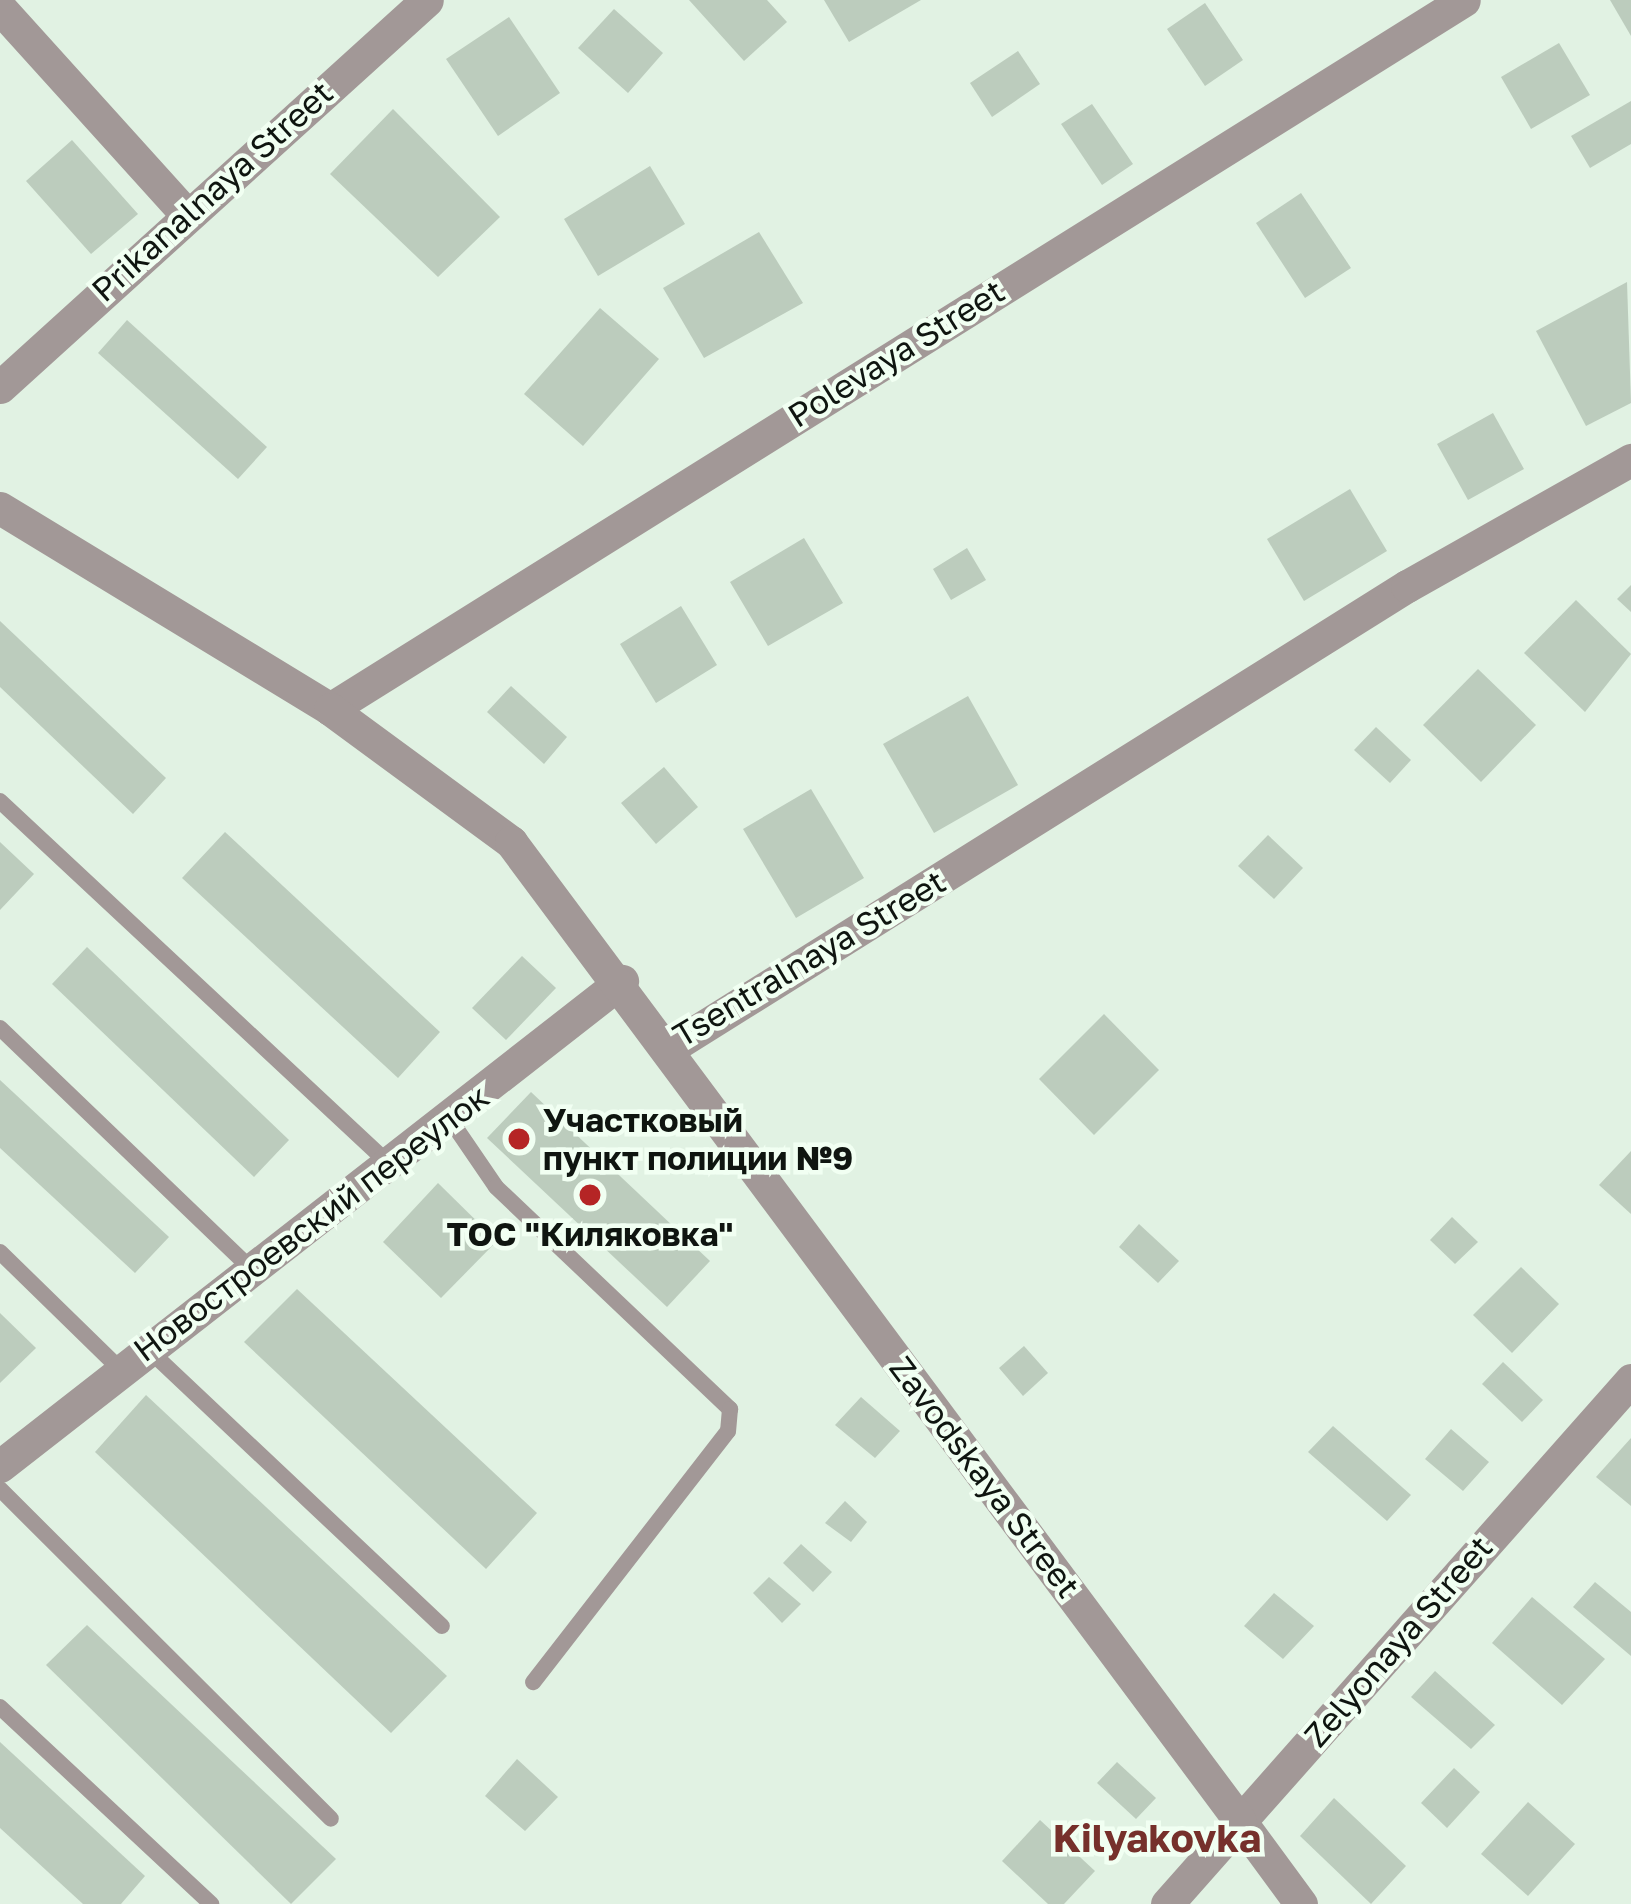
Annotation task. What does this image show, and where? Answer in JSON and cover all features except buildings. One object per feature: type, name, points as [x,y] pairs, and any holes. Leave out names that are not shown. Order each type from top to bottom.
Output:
[{"type":"street","name":"Prikanalnaya Street","points":[[0,387],[185,213],[427,0]]},
{"type":"street","name":"Polevaya Street","points":[[330,709],[1464,0]]},
{"type":"street","points":[[0,8],[185,213]]},
{"type":"street","name":"Tsentralnaya Street","points":[[0,508],[330,709],[511,842],[622,981],[668,1049],[1407,586],[1631,460]]},
{"type":"street","name":"Новостроевский переулок","points":[[0,1466],[118,1367],[150,1351],[622,981]]},
{"type":"street","name":"Zavodskaya Street","points":[[668,1049],[1301,1904]]},
{"type":"street","name":"Zelyonaya Street","points":[[1167,1904],[1631,1380]]},
{"type":"lane","points":[[0,801],[389,1164]]},
{"type":"lane","points":[[0,1028],[251,1269]]},
{"type":"lane","points":[[449,1118],[496,1187],[730,1408],[728,1430],[532,1682]]},
{"type":"lane","points":[[0,1252],[118,1367]]},
{"type":"lane","points":[[150,1351],[442,1627]]},
{"type":"lane","points":[[0,1490],[331,1819]]},
{"type":"lane","points":[[0,1707],[211,1904]]},
{"type":"place","name":"Участковый пункт полиции №9","points":[[519,1139]]},
{"type":"place","name":"ТОС \"Киляковка\"","points":[[590,1195]]},
{"type":"district","name":"Kilyakovka","points":[[1157,1838]]}]
